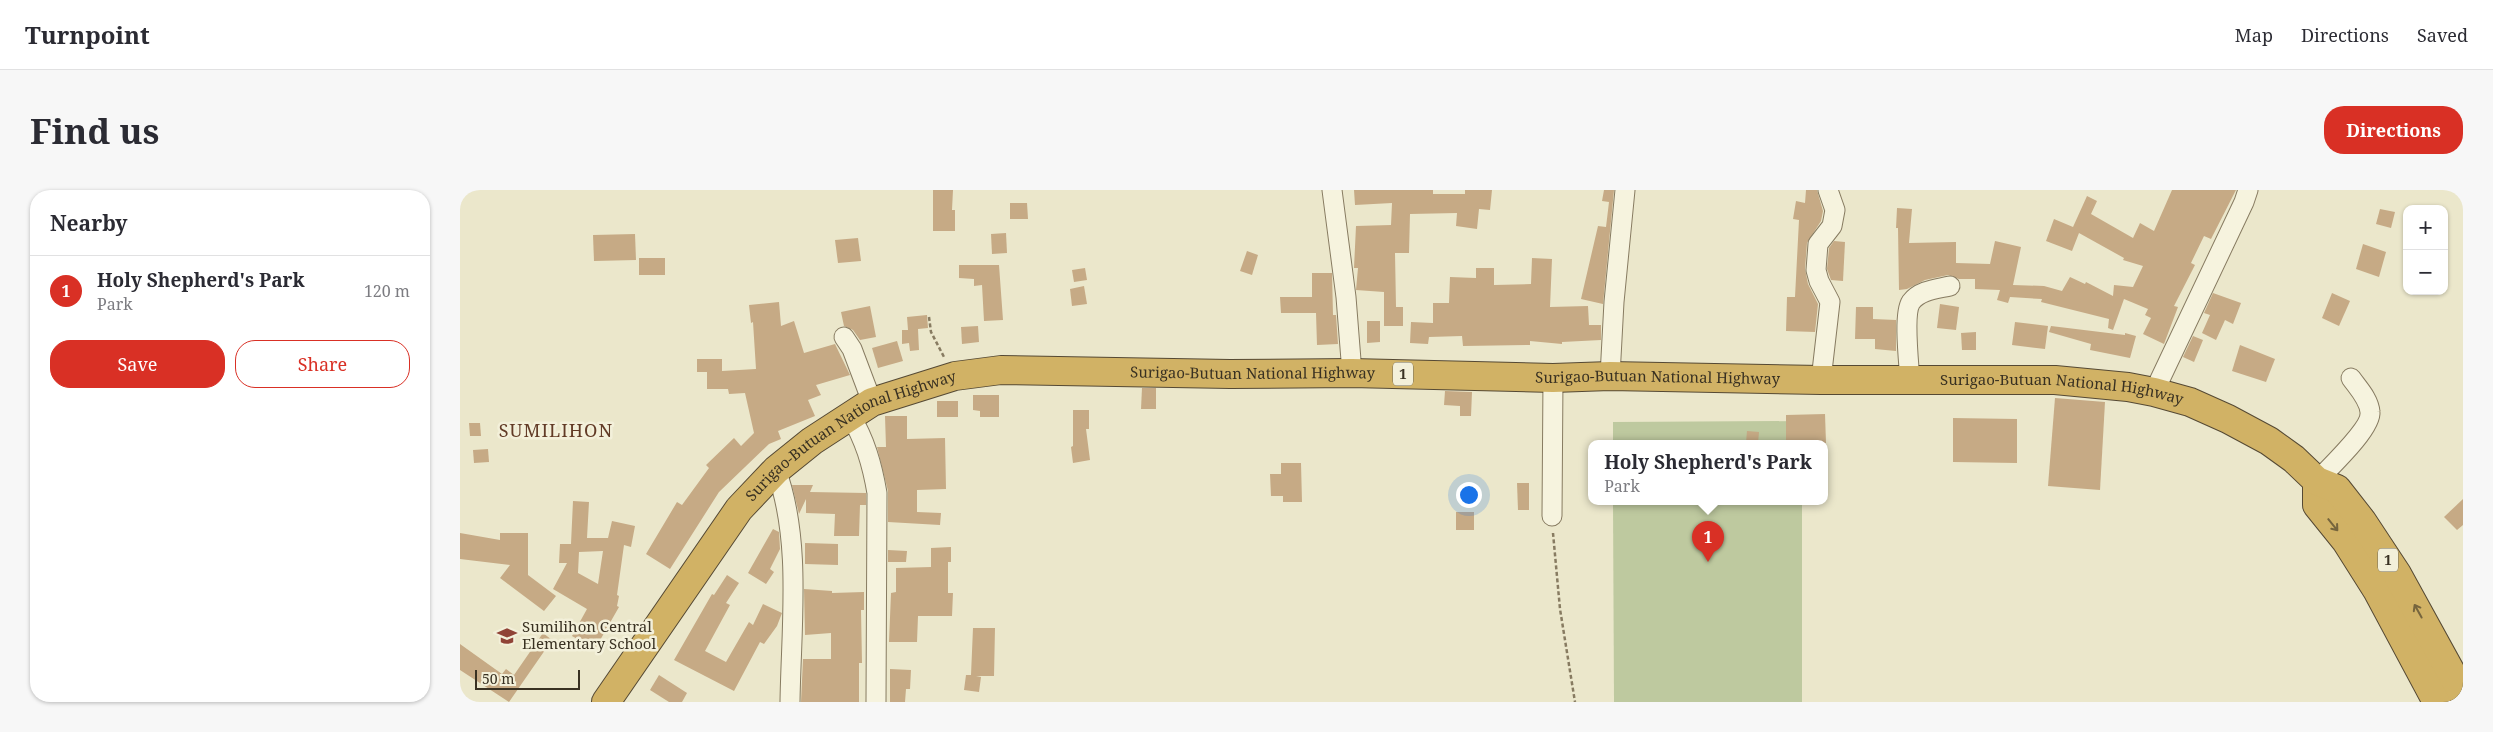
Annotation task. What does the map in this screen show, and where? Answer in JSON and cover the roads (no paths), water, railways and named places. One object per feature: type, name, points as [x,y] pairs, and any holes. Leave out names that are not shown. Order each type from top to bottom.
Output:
[{"type":"highway","name":"Surigao-Butuan National Highway","points":[[606,702],[739,509],[776,470],[812,441],[861,408],[955,376],[1001,370],[1230,374],[1352,373],[1553,378],[1610,376],[1910,381],[2055,380],[2128,387],[2154,392],[2207,409],[2269,441],[2294,459],[2317,481],[2337,489],[2362,521],[2398,574],[2463,694]]},
{"type":"highway","name":"1","points":[[2317,481],[2317,505],[2346,542],[2377,590],[2437,702]]},
{"type":"street","points":[[1332,190],[1346,297],[1352,373]]},
{"type":"street","points":[[1610,376],[1614,302],[1625,190]]},
{"type":"street","points":[[1821,380],[1830,302],[1819,281],[1816,270],[1818,244],[1832,226],[1835,210],[1828,190]]},
{"type":"street","points":[[2154,392],[2248,190]]},
{"type":"street","points":[[1910,381],[1908,320],[1910,303],[1918,295],[1950,286]]},
{"type":"street","points":[[844,337],[852,349],[861,408],[863,438],[873,466],[877,493],[876,702]]},
{"type":"street","points":[[1552,516],[1553,378]]},
{"type":"street","points":[[2317,481],[2366,426],[2371,412],[2365,397],[2351,378]]},
{"type":"street","points":[[776,470],[784,491],[792,556],[790,702]]},
{"type":"place","name":"Holy Shepherd's Park","points":[[1708,562]]},
{"type":"place","name":"Sumilihon Central Elementary School","points":[[507,636]]},
{"type":"district","name":"SUMILIHON","points":[[556,431]]}]
